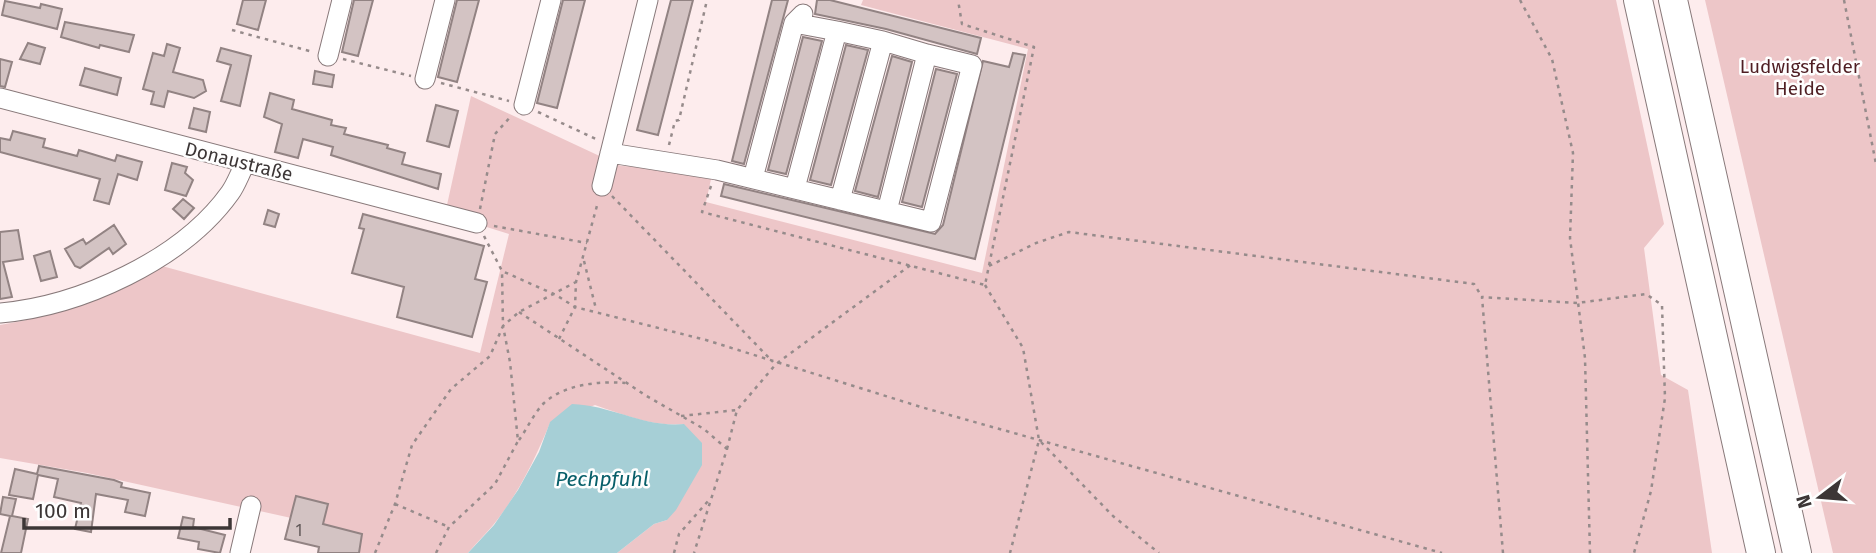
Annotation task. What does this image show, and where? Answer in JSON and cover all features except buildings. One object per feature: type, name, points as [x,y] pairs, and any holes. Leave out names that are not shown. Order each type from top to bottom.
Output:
[{"type":"highway","points":[[1638,0],[1761,553]]},
{"type":"highway","points":[[1673,0],[1797,553]]},
{"type":"street","points":[[328,56],[342,0]]},
{"type":"street","points":[[425,79],[445,0]]},
{"type":"street","points":[[524,105],[551,0]]},
{"type":"street","points":[[602,187],[648,0]]},
{"type":"street","points":[[610,153],[717,170],[931,222],[972,65],[837,31],[799,18],[753,178]]},
{"type":"street","points":[[795,188],[837,31]]},
{"type":"street","points":[[840,200],[883,41]]},
{"type":"street","points":[[887,211],[927,54]]},
{"type":"street","name":"Donaustraße","points":[[0,98],[477,223]]},
{"type":"street","points":[[0,313],[65,300],[155,261],[198,226],[230,193],[245,164]]},
{"type":"street","points":[[240,553],[251,506]]},
{"type":"path","points":[[666,160],[675,121],[679,120],[707,0]]},
{"type":"path","points":[[958,0],[962,24],[1034,47],[985,285]]},
{"type":"path","points":[[1520,0],[1552,59],[1573,153],[1570,238],[1585,358],[1590,553]]},
{"type":"path","points":[[1844,0],[1876,164]]},
{"type":"path","points":[[518,441],[510,362],[503,326],[502,271],[477,223],[495,134],[524,105]]},
{"type":"path","points":[[717,170],[702,212],[912,264],[985,285],[1023,348],[1039,440],[1010,553]]},
{"type":"path","points":[[559,339],[575,307],[576,282],[602,187]]},
{"type":"path","points":[[602,187],[776,364]]},
{"type":"path","points":[[477,223],[587,243]]},
{"type":"path","points":[[989,266],[1037,243],[1069,232],[1159,241],[1311,265],[1414,274],[1474,284],[1482,297],[1503,553]]},
{"type":"path","points":[[583,258],[596,310]]},
{"type":"path","points":[[694,553],[737,410],[776,364],[912,264]]},
{"type":"path","points":[[502,271],[556,295],[575,307],[596,310],[706,340],[776,364],[1442,553]]},
{"type":"path","points":[[375,553],[395,504],[412,445],[451,389],[490,356],[503,326],[519,312],[556,295],[576,282]]},
{"type":"path","points":[[1482,297],[1577,303],[1646,294],[1662,306],[1665,398],[1651,491],[1634,553]]},
{"type":"path","points":[[519,312],[628,384],[704,429],[727,449]]},
{"type":"path","points":[[436,553],[449,527],[495,484],[518,441],[544,403],[588,384],[628,384]]},
{"type":"path","points":[[681,416],[737,410]]},
{"type":"path","points":[[1039,440],[1113,516],[1159,553]]},
{"type":"path","points":[[674,553],[679,534],[711,498]]},
{"type":"path","points":[[395,504],[449,527]]},
{"type":"green space","points":[[863,0],[1616,0],[1664,224],[1644,248],[1661,375],[1688,390],[1712,553],[617,553],[654,524],[667,520],[684,424],[650,422],[595,405],[550,423],[519,488],[494,524],[468,553],[355,553],[359,533],[87,473],[0,458],[0,325],[84,304],[162,266],[480,353],[509,234],[445,214],[471,96],[621,166],[713,170],[706,202],[982,273],[1028,49],[861,5]]},
{"type":"green space","name":"Ludwigsfelder Heide","points":[[1705,0],[1876,0],[1876,553],[1833,553]]},
{"type":"water","name":"Pechpfuhl","points":[[572,404],[600,408],[656,423],[684,424],[702,443],[702,465],[676,510],[667,520],[654,524],[617,553],[468,553],[494,525],[518,490],[539,452],[550,422]]}]
